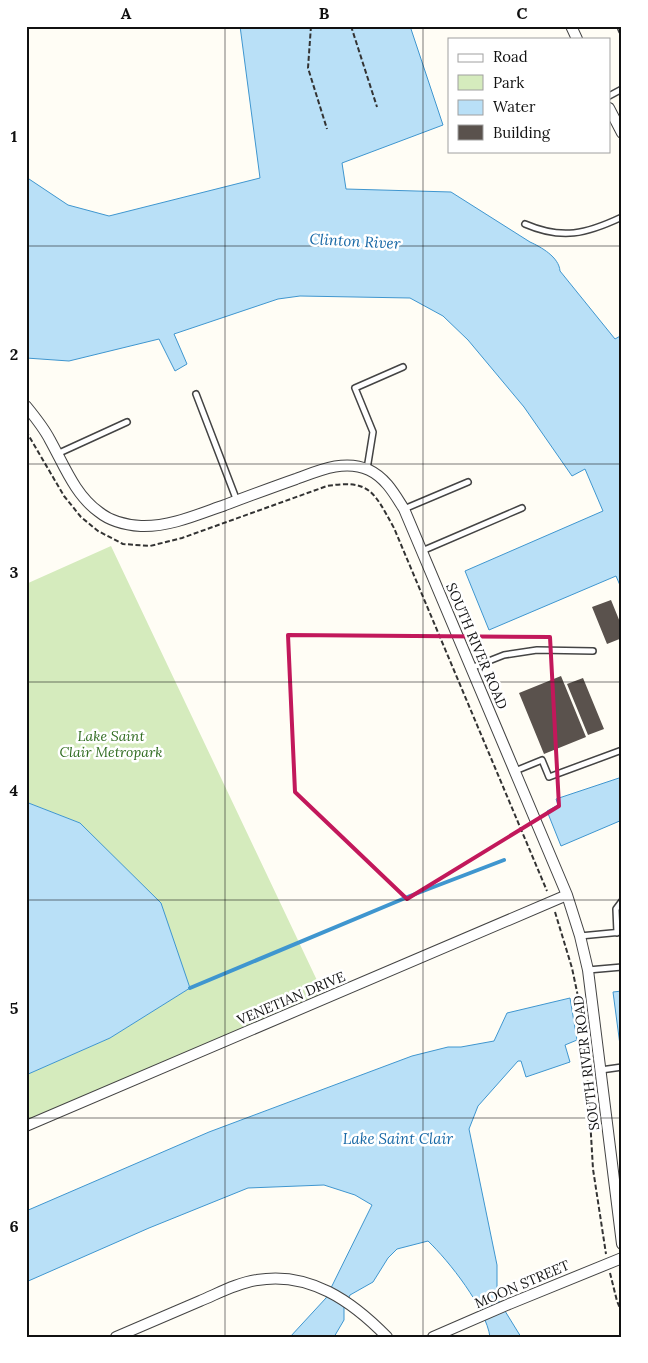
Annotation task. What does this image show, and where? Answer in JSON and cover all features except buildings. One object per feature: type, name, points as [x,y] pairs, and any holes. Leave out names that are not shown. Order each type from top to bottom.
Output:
[{"type":"street","points":[[572,26],[577,38]]},
{"type":"street","points":[[610,110],[622,133]]},
{"type":"street","name":"SOUTH RIVER ROAD","points":[[26,406],[50,439],[72,481],[87,502],[98,512],[123,523],[142,526],[166,523],[199,514],[324,469],[348,465],[367,470],[378,476],[391,489],[404,509],[422,551],[567,895],[580,936],[588,970],[622,1243]]},
{"type":"street","name":"VENETIAN DRIVE","points":[[26,1126],[567,895]]},
{"type":"street","name":"MOON STREET","points":[[433,1337],[622,1258]]},
{"type":"street","points":[[116,1337],[236,1286],[257,1280],[283,1278],[308,1282],[350,1304],[387,1337]]},
{"type":"lane","points":[[620,26],[622,31]]},
{"type":"lane","points":[[610,96],[622,90]]},
{"type":"lane","points":[[525,224],[539,230],[567,234],[584,232],[622,217]]},
{"type":"lane","points":[[367,470],[373,432],[355,388],[403,367]]},
{"type":"lane","points":[[196,394],[237,501]]},
{"type":"lane","points":[[57,454],[127,422]]},
{"type":"lane","points":[[404,509],[468,482]]},
{"type":"lane","points":[[422,551],[522,508]]},
{"type":"lane","points":[[471,668],[504,655],[537,650],[593,651]]},
{"type":"lane","points":[[515,771],[542,760],[549,777],[622,750]]},
{"type":"lane","points":[[580,936],[619,932],[616,909],[622,901]]},
{"type":"lane","points":[[588,970],[622,967]]},
{"type":"lane","points":[[601,1070],[622,1068]]},
{"type":"path","points":[[311,26],[308,68],[326,129]]},
{"type":"path","points":[[351,26],[377,107]]},
{"type":"path","points":[[26,431],[64,496],[81,517],[98,531],[123,544],[150,546],[182,538],[327,486],[344,483],[357,484],[367,489],[380,503],[394,528],[542,877],[572,968],[581,1010]]},
{"type":"path","points":[[586,1044],[593,1169],[608,1264],[617,1302],[622,1313]]},
{"type":"highlighted area","points":[[288,635],[550,637],[559,806],[407,899],[295,792]]},
{"type":"green space","name":"Lake Saint Clair Metropark","points":[[111,546],[323,993],[26,1121],[26,1075],[110,1038],[190,988],[80,823],[26,802],[26,584]]},
{"type":"water","name":"Clinton River","points":[[240,26],[410,26],[443,125],[342,163],[346,189],[451,192],[549,253],[556,261],[560,271],[615,339],[622,335],[622,590],[616,576],[489,630],[465,571],[603,511],[585,469],[572,476],[524,407],[468,340],[443,316],[410,298],[300,296],[278,299],[174,334],[187,364],[175,371],[159,339],[69,361],[26,358],[26,177],[68,205],[109,216],[260,178]]},
{"type":"water","points":[[622,777],[622,820],[561,846],[547,811],[558,805],[556,799]]},
{"type":"water","points":[[26,802],[80,823],[161,903],[190,988],[110,1038],[26,1075]]},
{"type":"water","points":[[622,991],[622,1045],[620,1045],[613,992]]},
{"type":"water","name":"Lake Saint Clair","points":[[570,998],[577,1040],[565,1045],[570,1062],[526,1077],[521,1061],[518,1061],[478,1106],[469,1129],[497,1265],[497,1298],[521,1337],[490,1337],[482,1313],[474,1299],[446,1260],[428,1241],[397,1249],[388,1258],[373,1282],[350,1295],[344,1307],[344,1320],[334,1337],[290,1337],[326,1298],[372,1205],[355,1195],[324,1185],[248,1188],[149,1228],[26,1282],[26,1211],[209,1132],[412,1056],[448,1047],[461,1047],[494,1041],[507,1013]]},
{"type":"waterway","points":[[190,988],[410,896],[504,860]]}]
